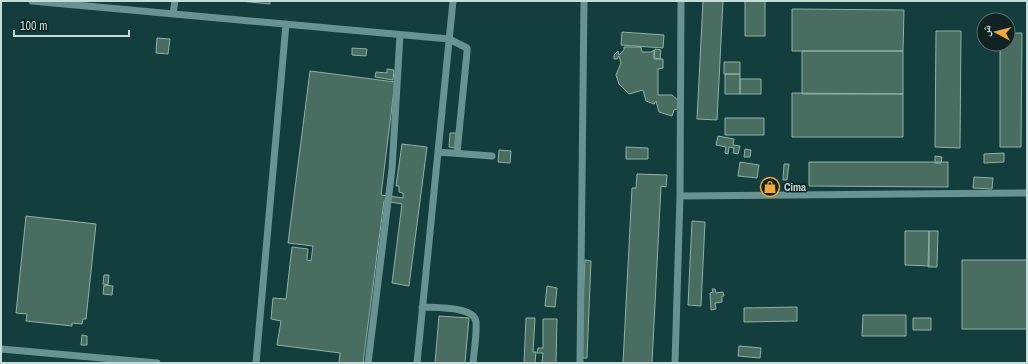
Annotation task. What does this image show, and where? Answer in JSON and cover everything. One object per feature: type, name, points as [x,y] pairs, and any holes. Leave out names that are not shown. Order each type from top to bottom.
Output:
[{"type":"street","points":[[32,1],[449,39],[461,43],[467,48],[467,52],[457,153]]},
{"type":"street","points":[[173,14],[175,1]]},
{"type":"street","points":[[416,363],[453,1]]},
{"type":"street","points":[[580,363],[584,1]]},
{"type":"street","points":[[675,363],[680,196],[681,1]]},
{"type":"street","points":[[286,24],[286,32],[268,236],[256,363],[286,32]]},
{"type":"street","points":[[368,363],[392,169],[400,35]]},
{"type":"street","points":[[438,152],[492,156]]},
{"type":"street","points":[[680,196],[1027,193]]},
{"type":"street","points":[[422,307],[466,311],[473,314],[476,321],[473,363]]},
{"type":"street","points":[[1,349],[157,363]]},
{"type":"building","points":[[240,1],[270,1],[270,4]]},
{"type":"building","points":[[703,1],[723,1],[717,120],[697,119]]},
{"type":"building","points":[[745,1],[765,1],[765,36],[745,36]]},
{"type":"building","points":[[792,9],[904,10],[903,51],[792,51]]},
{"type":"building","points":[[936,31],[961,31],[960,148],[935,147]]},
{"type":"building","points":[[622,32],[664,35],[663,48],[621,45]]},
{"type":"building","points":[[1016,33],[1022,33],[1021,147],[1000,147],[1000,52],[1016,52]]},
{"type":"building","points":[[157,38],[170,39],[168,54],[156,53]]},
{"type":"building","points":[[624,47],[641,47],[642,52],[651,52],[654,50],[654,59],[663,59],[663,68],[658,69],[658,95],[672,95],[680,102],[680,108],[674,110],[672,116],[659,112],[656,101],[654,104],[646,101],[643,90],[629,94],[619,84],[616,75],[621,63],[619,56],[617,59],[614,59],[614,55],[618,51],[619,55],[624,50]]},
{"type":"building","points":[[352,48],[367,49],[366,56],[352,55]]},
{"type":"building","points":[[655,49],[661,50],[660,59],[654,58]]},
{"type":"building","points":[[802,51],[903,51],[903,94],[802,94]]},
{"type":"building","points":[[724,62],[740,62],[740,74],[724,74]]},
{"type":"building","points":[[387,69],[394,70],[393,80],[375,77],[376,72],[387,73]]},
{"type":"building","points":[[310,71],[395,82],[381,195],[403,198],[403,193],[399,192],[399,186],[396,186],[402,144],[427,147],[409,286],[392,283],[402,204],[384,201],[363,363],[339,363],[340,353],[277,345],[281,321],[271,319],[273,298],[286,299],[292,247],[308,249],[307,260],[311,261],[313,246],[288,243]]},
{"type":"building","points":[[725,74],[740,74],[740,94],[725,94]]},
{"type":"building","points":[[740,79],[761,79],[761,94],[740,94]]},
{"type":"building","points":[[792,93],[903,94],[903,137],[792,137]]},
{"type":"building","points":[[725,118],[764,118],[764,135],[725,135]]},
{"type":"building","points":[[450,133],[456,133],[455,148],[449,147]]},
{"type":"building","points":[[718,136],[734,139],[733,145],[740,146],[738,154],[733,153],[734,148],[729,147],[728,154],[725,153],[726,147],[716,145]]},
{"type":"building","points":[[626,147],[648,148],[648,159],[626,159]]},
{"type":"building","points":[[745,149],[751,150],[750,157],[744,157]]},
{"type":"building","points":[[499,150],[511,151],[510,163],[498,162]]},
{"type":"building","points":[[1004,153],[1004,162],[984,163],[984,154]]},
{"type":"building","points":[[935,156],[942,157],[941,163],[935,163]]},
{"type":"building","points":[[740,162],[759,165],[757,178],[738,176]]},
{"type":"building","points":[[809,162],[948,162],[948,187],[809,186]]},
{"type":"building","points":[[784,164],[789,164],[787,180],[783,180]]},
{"type":"building","points":[[637,174],[667,175],[666,187],[661,186],[652,363],[623,363],[632,188],[636,188]]},
{"type":"building","points":[[974,177],[993,178],[992,189],[973,188]]},
{"type":"building","points":[[26,216],[96,224],[86,319],[83,319],[82,324],[72,323],[72,326],[26,321],[27,314],[16,313]]},
{"type":"building","points":[[692,221],[705,222],[701,306],[688,305]]},
{"type":"building","points":[[905,231],[929,231],[929,266],[905,265]]},
{"type":"building","points":[[929,231],[938,231],[937,267],[928,267]]},
{"type":"building","points":[[585,260],[591,261],[587,358],[580,358]]},
{"type":"building","points":[[962,260],[1027,260],[1027,329],[962,329]]},
{"type":"building","points":[[104,275],[109,275],[108,285],[103,284]]},
{"type":"building","points":[[104,285],[113,286],[112,295],[103,294]]},
{"type":"building","points":[[547,286],[557,288],[555,307],[545,306]]},
{"type":"building","points":[[712,289],[715,289],[716,293],[723,292],[724,296],[722,296],[722,302],[715,303],[716,309],[711,310],[710,293],[713,292]]},
{"type":"building","points":[[797,307],[797,321],[744,322],[744,308]]},
{"type":"building","points":[[863,315],[906,315],[906,336],[862,336]]},
{"type":"building","points":[[439,316],[469,318],[465,363],[435,363]]},
{"type":"building","points":[[526,318],[535,318],[533,352],[536,352],[535,363],[524,363]]},
{"type":"building","points":[[913,318],[931,318],[931,330],[913,330]]},
{"type":"building","points":[[543,319],[557,319],[556,363],[542,363],[543,353],[537,353],[538,348],[543,348]]},
{"type":"building","points":[[82,335],[87,336],[87,345],[81,345]]},
{"type":"building","points":[[739,346],[761,348],[760,358],[738,356]]},
{"type":"place","name":"Cima","points":[[770,187]]}]
